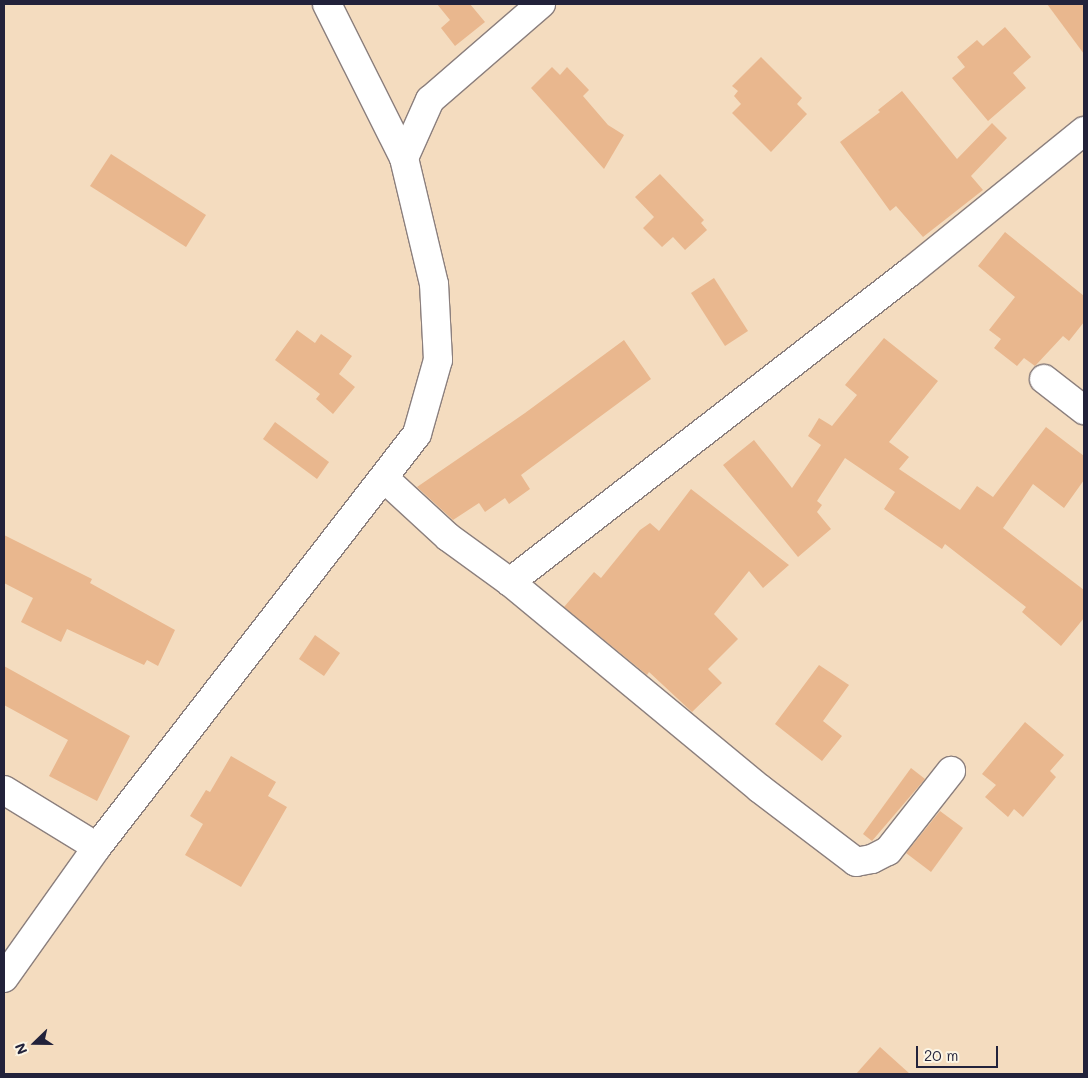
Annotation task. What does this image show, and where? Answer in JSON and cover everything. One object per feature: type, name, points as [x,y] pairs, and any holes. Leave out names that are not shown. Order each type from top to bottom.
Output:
[{"type":"street","points":[[4,978],[97,847],[385,479],[417,434],[438,360],[434,284],[404,158],[327,4]]},
{"type":"street","points":[[404,158],[430,100],[541,4]]},
{"type":"street","points":[[510,582],[910,272],[1084,130]]},
{"type":"street","points":[[1044,379],[1084,410]]},
{"type":"street","points":[[385,479],[448,537],[510,582],[759,788],[856,862],[872,859],[888,851],[951,771]]},
{"type":"street","points":[[4,790],[97,847]]},
{"type":"building","points":[[437,4],[470,4],[485,22],[455,46],[441,28],[450,20]]},
{"type":"building","points":[[1047,4],[1084,4],[1084,54]]},
{"type":"building","points":[[1005,27],[1031,57],[1013,73],[1026,88],[988,121],[952,78],[965,67],[957,57],[977,40],[983,46]]},
{"type":"building","points":[[761,57],[802,98],[797,104],[807,114],[771,152],[732,113],[741,104],[734,96],[738,91],[732,86]]},
{"type":"building","points":[[552,67],[560,75],[567,67],[589,90],[583,96],[608,125],[624,135],[604,169],[531,88]]},
{"type":"building","points":[[902,91],[957,159],[992,123],[1007,138],[971,176],[983,190],[923,237],[896,206],[890,211],[840,142],[880,112],[878,110]]},
{"type":"building","points":[[111,154],[206,215],[186,247],[90,186]]},
{"type":"building","points":[[660,174],[704,220],[701,223],[707,230],[685,250],[673,237],[662,247],[643,228],[654,217],[635,197]]},
{"type":"building","points":[[1005,232],[1084,296],[1084,322],[1069,341],[1063,336],[1035,366],[1024,358],[1017,366],[994,348],[1001,339],[989,330],[1015,297],[978,266]]},
{"type":"building","points":[[714,278],[748,331],[725,346],[691,293]]},
{"type":"building","points":[[297,330],[315,343],[321,334],[352,356],[339,374],[355,387],[333,414],[316,399],[320,394],[275,360]]},
{"type":"building","points":[[884,338],[938,381],[889,442],[909,457],[899,469],[960,510],[977,486],[993,497],[1046,427],[1084,456],[1084,480],[1064,508],[1033,484],[1003,528],[1084,590],[1084,618],[1061,646],[1022,612],[1026,607],[945,544],[942,549],[884,509],[895,492],[845,458],[817,501],[822,505],[817,512],[831,529],[798,557],[723,465],[754,440],[792,488],[821,445],[808,436],[819,418],[832,426],[857,395],[845,385]]},
{"type":"building","points":[[624,340],[651,379],[521,475],[530,489],[509,504],[505,498],[485,512],[479,503],[453,520],[417,487],[525,413]]},
{"type":"building","points":[[275,422],[329,462],[317,479],[263,439]]},
{"type":"building","points":[[691,489],[789,565],[763,588],[749,571],[714,614],[738,639],[708,669],[722,683],[692,712],[649,672],[647,675],[564,607],[594,572],[601,578],[640,530],[650,523],[659,531]]},
{"type":"building","points":[[4,535],[92,579],[90,583],[175,630],[158,666],[147,660],[144,665],[67,629],[61,642],[21,622],[33,598],[4,583]]},
{"type":"building","points":[[315,635],[340,653],[324,676],[299,659]]},
{"type":"building","points":[[819,665],[849,685],[823,721],[842,736],[822,761],[775,724]]},
{"type":"building","points":[[4,666],[130,736],[97,801],[49,776],[68,740],[4,705]]},
{"type":"building","points":[[1025,722],[1064,755],[1050,771],[1056,777],[1023,817],[1014,809],[1008,817],[985,797],[996,785],[982,774]]},
{"type":"building","points":[[231,756],[276,782],[268,796],[287,807],[241,887],[185,855],[203,824],[190,816],[206,790],[210,792]]},
{"type":"building","points":[[911,768],[925,779],[872,841],[863,834]]},
{"type":"building","points":[[940,811],[963,828],[931,872],[906,853]]},
{"type":"building","points":[[880,1047],[910,1074],[856,1074]]}]
